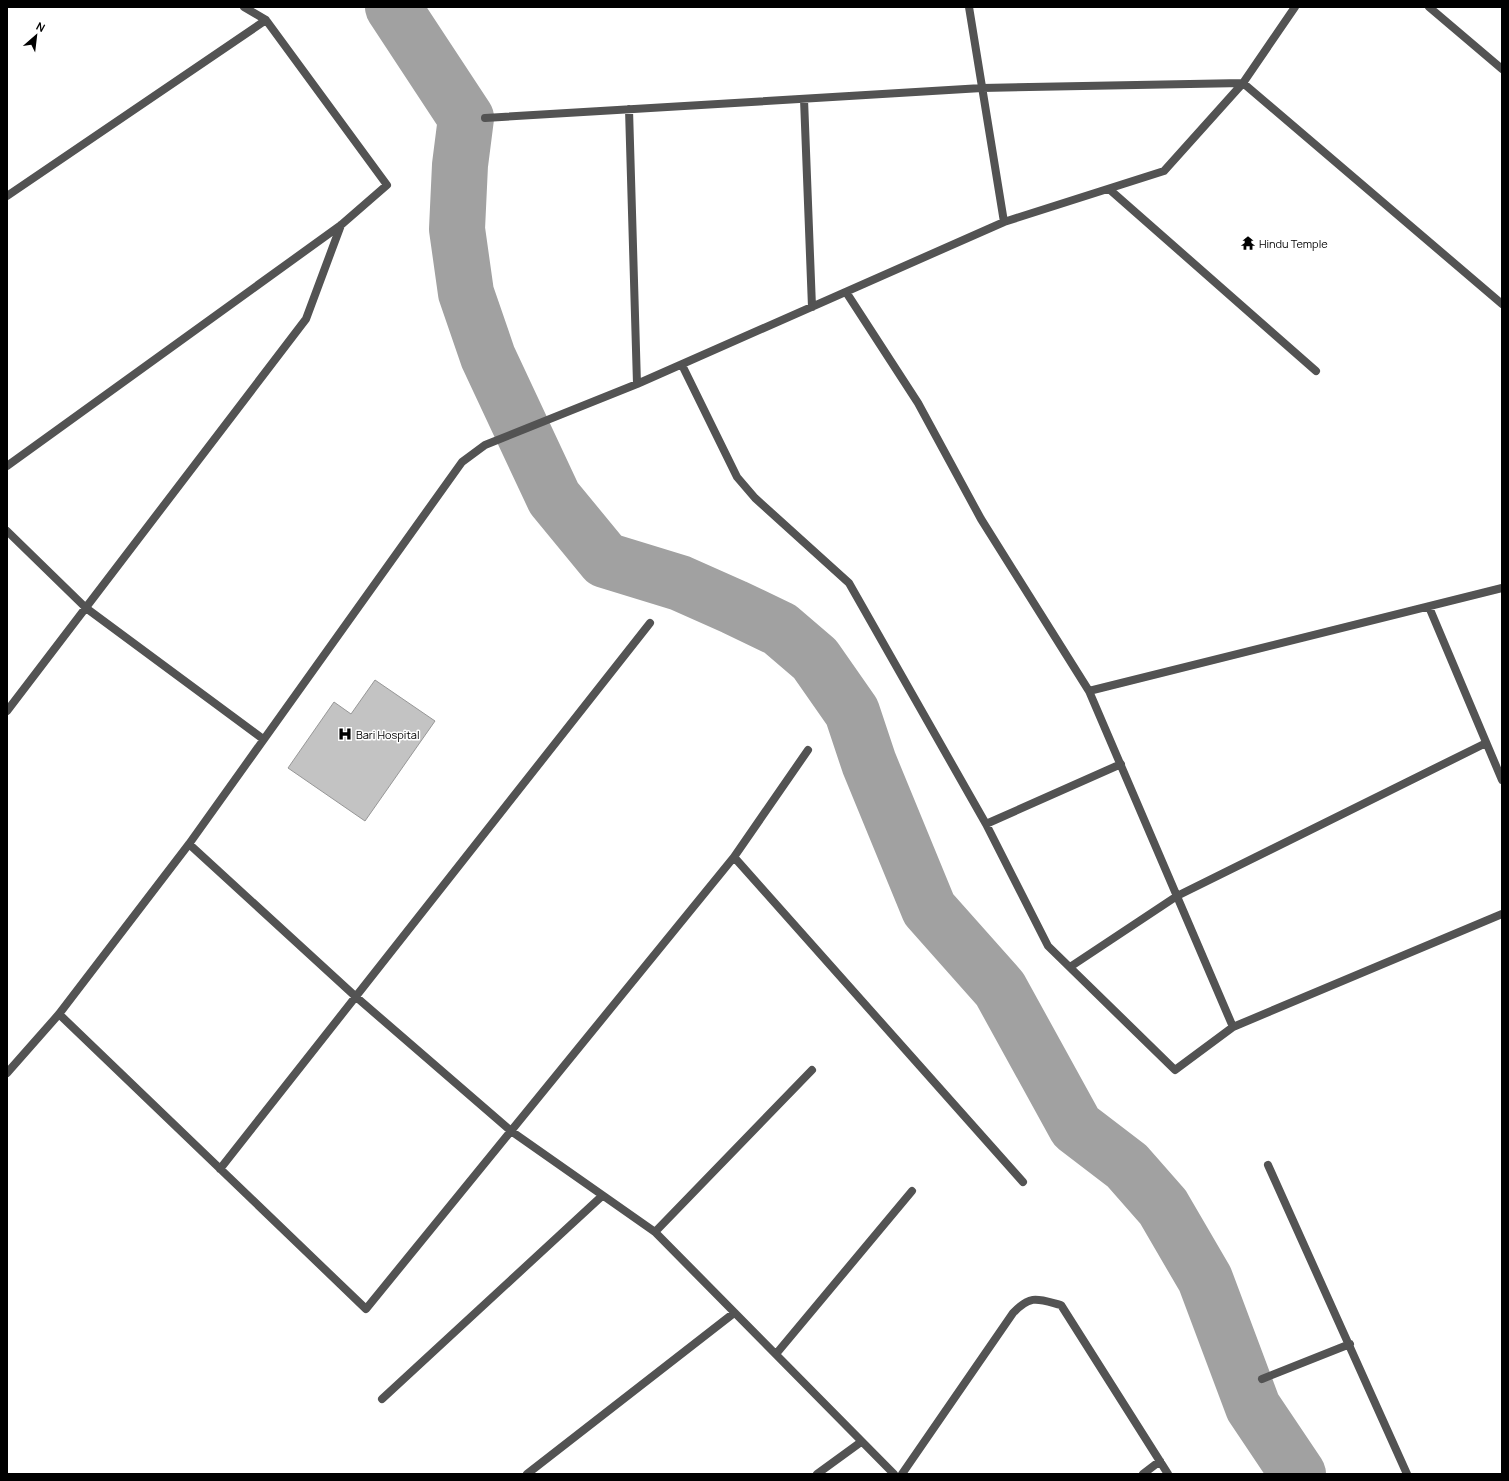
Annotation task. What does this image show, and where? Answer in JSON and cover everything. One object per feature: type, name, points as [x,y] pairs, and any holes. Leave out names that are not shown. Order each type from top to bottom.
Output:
[{"type":"street","points":[[7,466],[340,225],[387,185],[266,20],[244,7]]},
{"type":"street","points":[[969,7],[1004,222]]},
{"type":"street","points":[[8,1069],[59,1014],[189,844],[462,462],[485,445],[637,384],[1004,222],[1164,171],[1243,83],[1294,7]]},
{"type":"street","points":[[1430,7],[1502,69]]},
{"type":"street","points":[[7,196],[266,20]]},
{"type":"street","points":[[485,118],[982,88],[1243,83],[1502,304]]},
{"type":"street","points":[[804,99],[812,307]]},
{"type":"street","points":[[629,110],[637,384]]},
{"type":"street","points":[[1109,189],[1316,371]]},
{"type":"street","points":[[7,711],[306,319],[340,225]]},
{"type":"street","points":[[846,292],[918,403],[943,446],[981,519],[1089,692],[1233,1027]]},
{"type":"street","points":[[682,364],[737,477],[755,498],[849,583],[986,824],[1048,946],[1175,1070],[1233,1027],[1502,914]]},
{"type":"street","points":[[7,532],[86,608],[263,739]]},
{"type":"street","points":[[1089,692],[1502,588]]},
{"type":"street","points":[[1428,606],[1502,780]]},
{"type":"street","points":[[220,1169],[650,622]]},
{"type":"street","points":[[1070,967],[1177,896],[1486,743]]},
{"type":"street","points":[[59,1014],[366,1309],[734,857],[808,750]]},
{"type":"street","points":[[986,824],[1121,764]]},
{"type":"street","points":[[189,844],[355,996],[511,1131],[655,1232],[894,1474]]},
{"type":"street","points":[[734,857],[1023,1182]]},
{"type":"street","points":[[655,1232],[812,1070]]},
{"type":"street","points":[[1268,1164],[1407,1474]]},
{"type":"street","points":[[776,1354],[912,1191]]},
{"type":"street","points":[[382,1399],[602,1196]]},
{"type":"street","points":[[902,1474],[1013,1313],[1023,1302],[1039,1299],[1061,1305],[1168,1474]]},
{"type":"street","points":[[527,1474],[734,1313]]},
{"type":"street","points":[[1262,1379],[1350,1344]]},
{"type":"street","points":[[817,1474],[861,1442]]},
{"type":"street","points":[[1143,1474],[1160,1461]]},
{"type":"building","points":[[375,680],[435,721],[365,821],[288,768],[334,702],[351,714]]},
{"type":"waterway","points":[[393,7],[466,118],[460,165],[457,229],[466,293],[488,357],[554,498],[605,560],[680,583],[734,607],[780,629],[815,659],[852,712],[869,763],[929,909],[1000,989],[1076,1127],[1127,1166],[1163,1207],[1205,1279],[1253,1407],[1298,1474]]},
{"type":"place","name":"Hindu Temple","points":[[1248,243]]},
{"type":"place","name":"Bari Hospital","points":[[345,734]]}]
